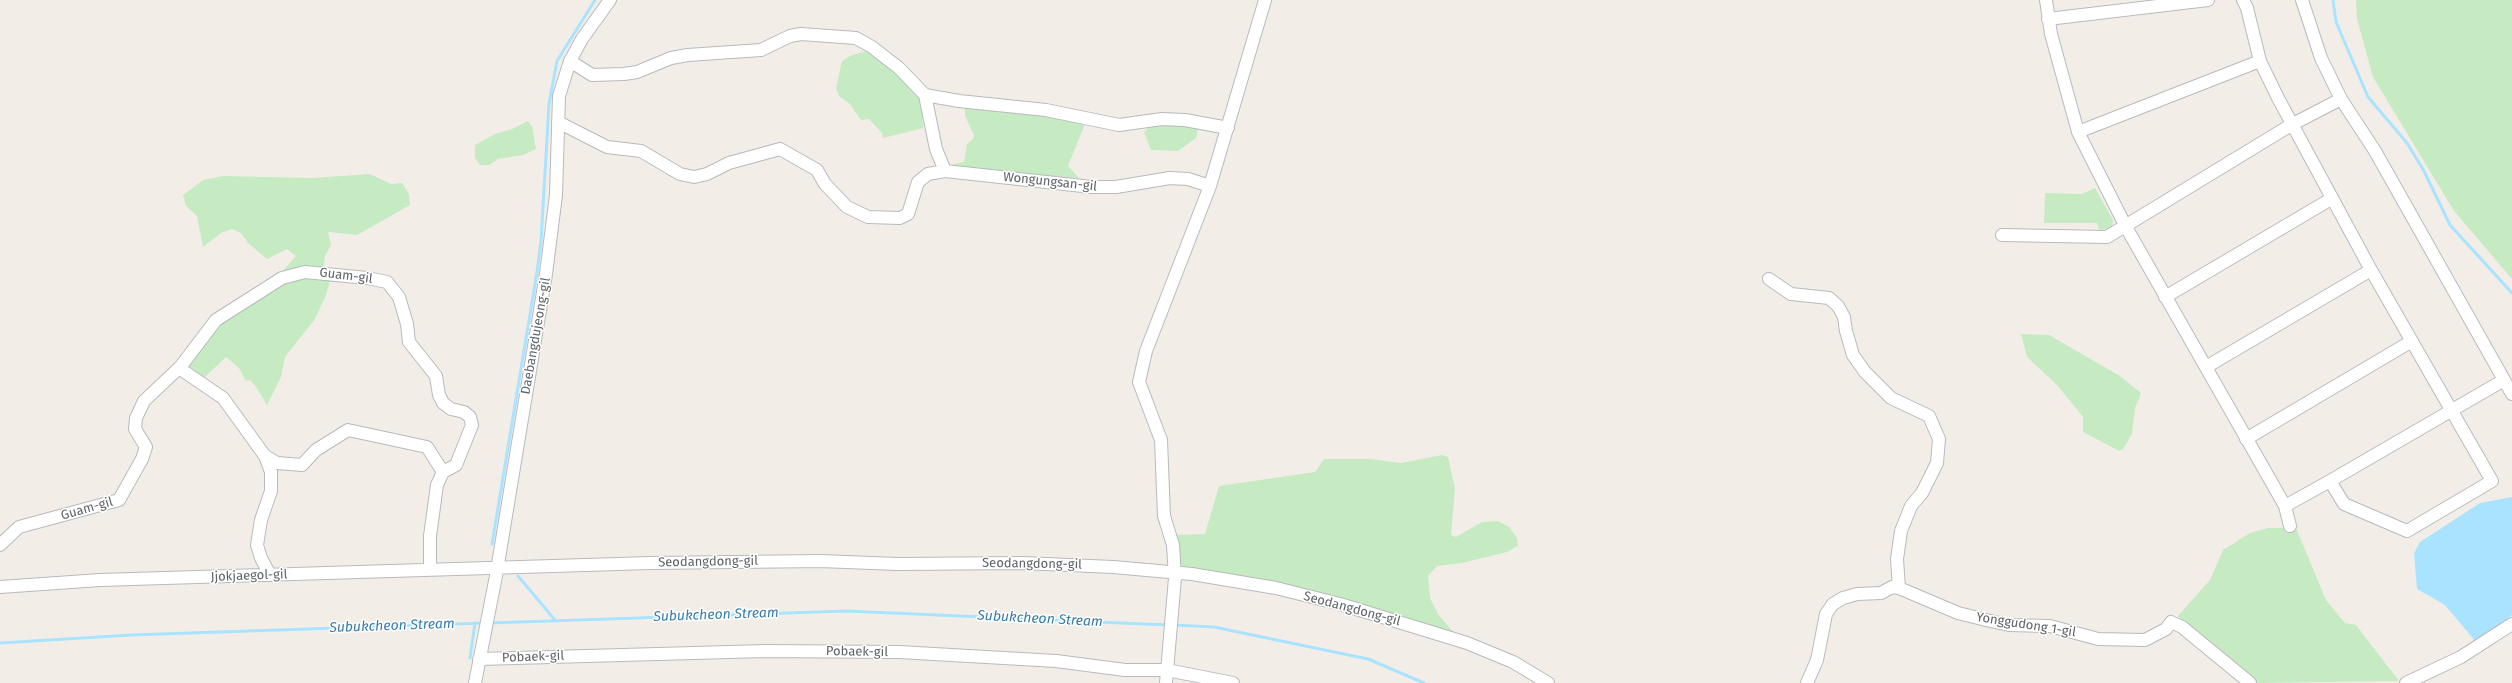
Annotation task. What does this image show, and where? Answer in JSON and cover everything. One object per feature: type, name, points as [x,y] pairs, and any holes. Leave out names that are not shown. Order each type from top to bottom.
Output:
[{"type":"street","name":"Daebangdujeong-gil","points":[[475,683],[497,572],[546,274],[556,194],[559,96],[570,61],[582,39],[610,0]]},
{"type":"street","points":[[1166,683],[1175,575],[1173,545],[1164,516],[1161,440],[1139,382],[1146,351],[1210,186],[1265,0]]},
{"type":"street","points":[[2046,0],[2048,19],[2078,132],[2126,227],[2285,506],[2290,526]]},
{"type":"street","points":[[2048,19],[2208,0]]},
{"type":"street","points":[[2243,0],[2247,8],[2260,61],[2291,125],[2371,270],[2492,481],[2407,531],[2344,504],[2330,481]]},
{"type":"street","points":[[2302,0],[2320,58],[2341,100],[2375,151],[2512,394]]},
{"type":"street","points":[[570,61],[592,75],[624,74],[648,68],[671,58],[722,52],[752,51],[790,36],[801,34],[832,35],[856,38],[872,46],[899,68],[925,95],[936,148],[945,171]]},
{"type":"street","points":[[2078,132],[2260,61]]},
{"type":"street","points":[[925,95],[959,101],[1046,110],[1119,124],[1162,119],[1185,120],[1228,128]]},
{"type":"street","points":[[2002,235],[2107,237],[2126,227],[2291,125],[2341,100]]},
{"type":"street","name":"Wongungsan-gil","points":[[558,122],[607,147],[641,151],[680,174],[694,177],[708,174],[729,163],[780,149],[817,170],[825,184],[847,207],[868,217],[900,218],[908,214],[918,182],[928,174],[945,171],[1092,187],[1116,187],[1170,178],[1188,179],[1210,186]]},
{"type":"street","points":[[2165,297],[2331,199]]},
{"type":"street","points":[[2206,367],[2371,270]]},
{"type":"street","name":"Guam-gil","points":[[0,545],[19,527],[119,500],[142,459],[146,447],[135,429],[136,418],[144,401],[179,368],[216,320],[282,278],[305,272],[353,276],[387,282],[399,297],[407,324],[409,342],[436,376],[442,403],[451,409],[464,412],[470,417],[472,425],[456,465],[443,472]]},
{"type":"street","points":[[1769,278],[1792,294],[1829,298],[1838,306],[1844,317],[1846,331],[1853,355],[1865,372],[1891,398],[1929,416],[1937,431],[1938,463],[1922,493],[1911,506],[1901,531],[1897,559],[1899,588],[1892,587],[1881,593],[1858,594],[1843,598],[1833,604],[1826,614],[1817,660],[1807,683]]},
{"type":"street","points":[[2246,439],[2412,341]]},
{"type":"street","points":[[179,368],[223,398],[265,456],[271,472],[271,491],[261,520],[258,545],[261,558],[270,575]]},
{"type":"street","points":[[2285,506],[2451,409],[2504,380]]},
{"type":"street","points":[[265,456],[277,463],[302,465],[316,450],[348,430],[428,447],[443,472],[437,485],[430,536],[430,570]]},
{"type":"street","name":"Seodangdong-gil","points":[[497,572],[820,560],[906,564],[1023,563],[1175,575],[1276,588],[1435,632],[1513,662],[1548,683]]},
{"type":"street","name":"Jjokjaegol-gil","points":[[0,587],[100,580],[430,570],[497,572]]},
{"type":"street","name":"Yonggudong 1-gil","points":[[1899,588],[1958,613],[2010,625],[2050,626],[2098,639],[2145,640],[2166,629],[2171,622],[2182,627],[2250,683]]},
{"type":"street","points":[[2406,683],[2461,657],[2512,624]]},
{"type":"street","name":"Pobaek-gil","points":[[479,659],[765,651],[860,652],[1056,661],[1125,670],[1167,667],[1233,683]]},
{"type":"green space","points":[[2356,0],[2512,0],[2512,279],[2454,211],[2373,77],[2357,19]]},
{"type":"green space","points":[[868,51],[883,59],[921,95],[923,128],[883,138],[882,133],[869,119],[861,120],[850,104],[839,96],[836,88],[842,61],[852,55]]},
{"type":"green space","points":[[965,106],[1087,119],[1068,166],[1079,178],[950,168],[953,164],[964,162],[967,144],[973,139],[974,135],[965,116]]},
{"type":"green space","points":[[528,121],[532,126],[536,149],[523,155],[498,159],[489,165],[480,165],[475,158],[475,145],[495,134],[512,129]]},
{"type":"green space","points":[[1151,125],[1199,125],[1196,138],[1178,151],[1151,150],[1144,132]]},
{"type":"green space","points":[[370,174],[391,184],[402,183],[409,194],[410,205],[357,235],[328,232],[331,245],[325,256],[323,269],[331,277],[326,295],[315,319],[285,357],[281,377],[267,405],[256,387],[250,380],[246,381],[239,368],[226,357],[204,378],[188,369],[216,323],[281,273],[296,256],[287,249],[267,259],[248,243],[241,233],[232,229],[221,233],[203,247],[197,216],[186,206],[183,195],[203,180],[223,176],[313,178]]},
{"type":"green space","points":[[2095,188],[2113,220],[2112,228],[2099,230],[2097,223],[2044,223],[2045,193],[2082,194]]},
{"type":"green space","points":[[2021,334],[2049,335],[2120,376],[2141,393],[2135,408],[2132,434],[2123,449],[2119,451],[2083,432],[2083,417],[2057,385],[2027,357]]},
{"type":"green space","points":[[1442,455],[1448,457],[1455,488],[1451,535],[1456,537],[1482,522],[1498,521],[1509,527],[1517,538],[1518,546],[1507,552],[1462,563],[1437,566],[1428,576],[1430,598],[1438,614],[1454,633],[1366,606],[1270,582],[1183,567],[1177,560],[1176,535],[1205,534],[1219,486],[1315,472],[1324,459],[1370,459],[1401,463]]},
{"type":"green space","points":[[2268,528],[2296,528],[2326,600],[2345,623],[2356,625],[2399,681],[2256,683],[2186,626],[2178,616],[2210,580],[2223,550],[2250,533]]},
{"type":"water","points":[[2512,497],[2512,615],[2476,642],[2445,605],[2417,589],[2414,553],[2420,542],[2480,503]]},
{"type":"waterway","points":[[492,544],[537,272],[541,241],[549,104],[557,61],[595,0]]},
{"type":"waterway","points":[[2333,0],[2336,22],[2368,97],[2407,143],[2424,171],[2450,225],[2512,293]]},
{"type":"waterway","points":[[518,576],[555,620]]},
{"type":"waterway","name":"Subukcheon Stream","points":[[489,623],[846,611],[1167,625]]},
{"type":"waterway","points":[[470,658],[475,623]]},
{"type":"waterway","name":"Subukcheon Stream","points":[[0,643],[131,635],[484,623]]},
{"type":"waterway","name":"Subukcheon Stream","points":[[1173,625],[1214,627],[1368,659],[1424,683]]}]
